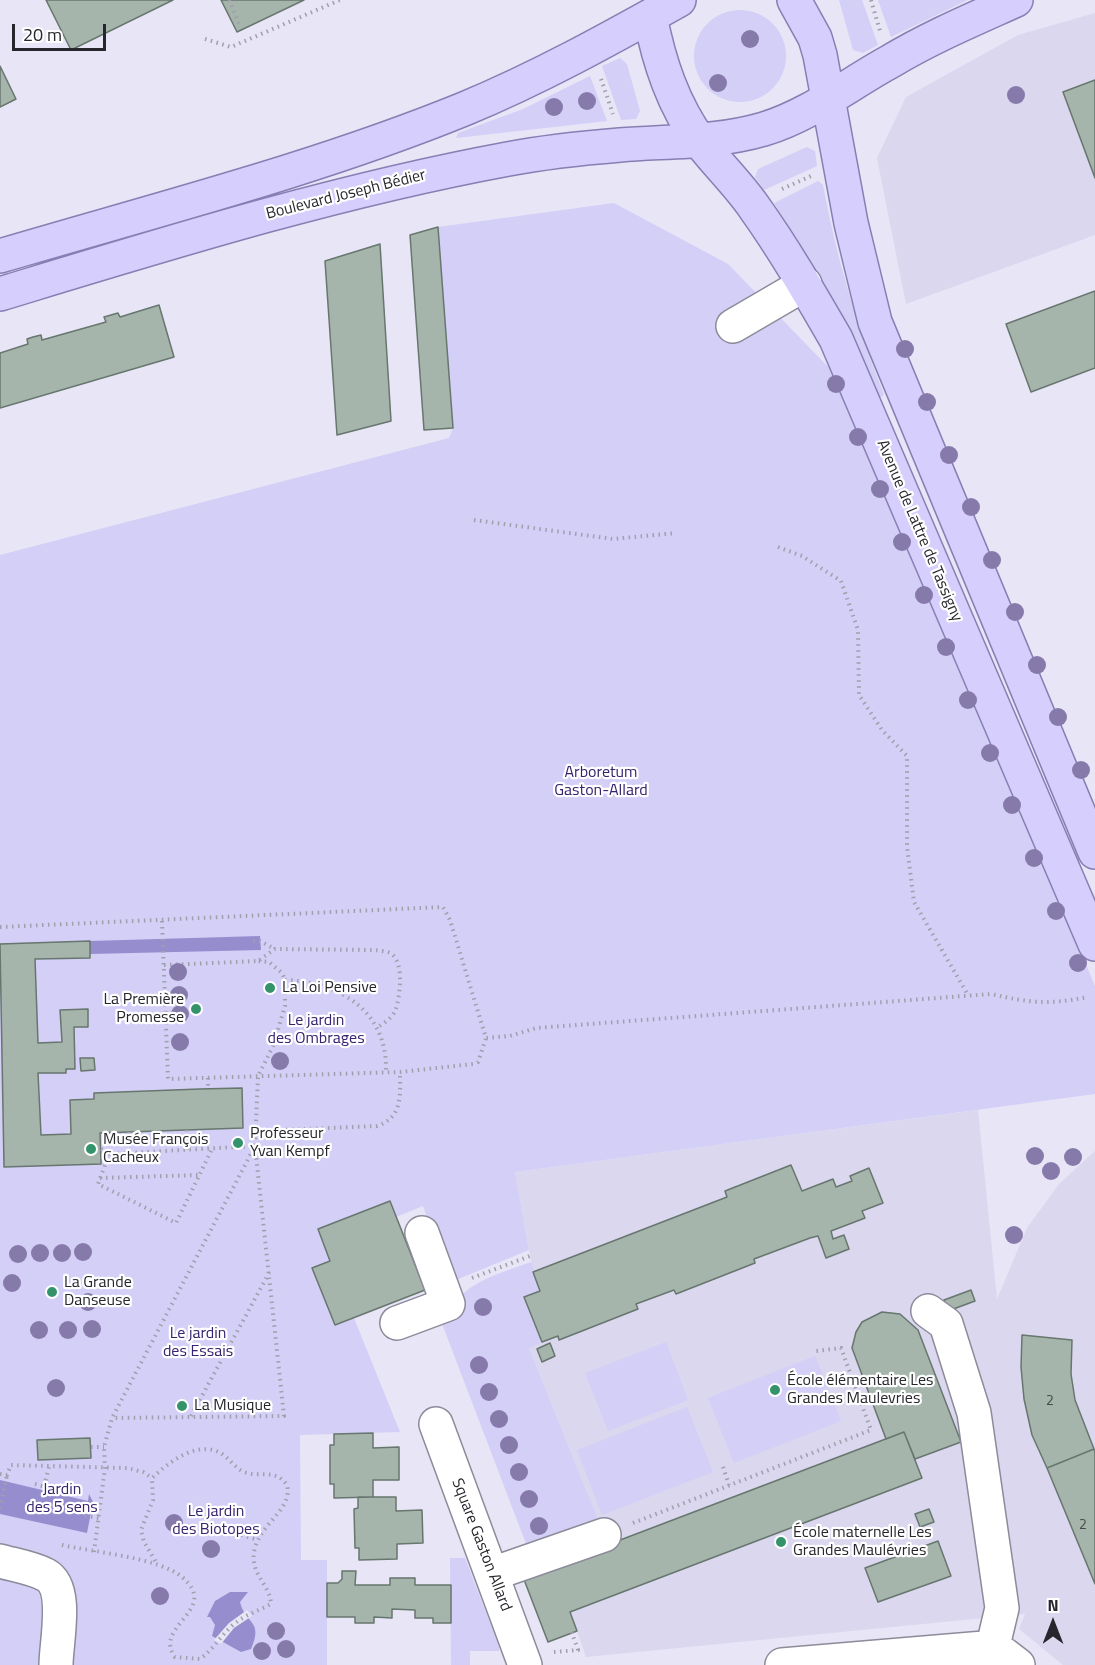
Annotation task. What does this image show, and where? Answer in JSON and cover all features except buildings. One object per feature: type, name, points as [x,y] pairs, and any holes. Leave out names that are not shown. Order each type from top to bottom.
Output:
[{"type":"main road","points":[[0,256],[343,154],[463,109],[524,83],[648,8],[679,0]]},
{"type":"main road","points":[[794,0],[815,38],[851,223],[875,322],[1095,852]]},
{"type":"main road","points":[[828,98],[901,55],[1017,0]]},
{"type":"main road","name":"Avenue de Lattre de Tassigny","points":[[648,8],[664,75],[679,108],[700,142],[752,204],[805,284],[850,371],[1095,944]]},
{"type":"main road","name":"Boulevard Joseph Bédier","points":[[0,294],[229,225],[413,177],[566,151],[733,138],[798,117],[828,98]]},
{"type":"street","points":[[733,326],[805,284]]},
{"type":"street","points":[[397,1323],[448,1304],[422,1233]]},
{"type":"street","points":[[782,1665],[972,1649],[1005,1657],[1002,1608],[974,1413],[946,1324],[928,1311]]},
{"type":"street","name":"Square Gaston Allard","points":[[436,1424],[492,1574],[536,1657]]},
{"type":"street","points":[[492,1574],[604,1535]]},
{"type":"street","points":[[0,1561],[44,1574],[56,1585],[59,1601],[56,1665]]},
{"type":"path","points":[[229,0],[239,24]]},
{"type":"path","points":[[205,39],[231,47],[340,0]]},
{"type":"path","points":[[871,0],[884,41]]},
{"type":"path","points":[[598,73],[615,121]]},
{"type":"path","points":[[778,191],[820,172]]},
{"type":"path","points":[[474,520],[613,539],[676,533]]},
{"type":"path","points":[[777,547],[802,556],[841,581],[858,630],[859,695],[882,730],[907,756],[907,847],[914,902],[968,995]]},
{"type":"path","points":[[0,927],[443,907],[450,920],[486,1038],[478,1062],[400,1072],[168,1079],[162,921]]},
{"type":"path","points":[[254,941],[260,941],[275,949],[375,950],[394,956],[399,975],[395,1012],[378,1028]]},
{"type":"path","points":[[258,961],[275,949]]},
{"type":"path","points":[[164,965],[269,962],[285,980],[304,981],[339,991],[367,1013],[378,1028],[384,1042],[386,1072]]},
{"type":"path","points":[[112,1418],[285,1416],[255,1146],[258,1076],[281,1024],[285,980]]},
{"type":"path","points":[[486,1038],[510,1036],[536,1029],[968,995],[991,994],[1036,1004],[1054,1004],[1088,998]]},
{"type":"path","points":[[256,1131],[377,1126],[390,1122],[396,1112],[400,1072]]},
{"type":"path","points":[[208,1078],[208,1089]]},
{"type":"path","points":[[187,1130],[187,1150]]},
{"type":"path","points":[[288,1130],[288,1142]]},
{"type":"path","points":[[129,1132],[129,1153]]},
{"type":"path","points":[[100,1149],[109,1154],[255,1146]]},
{"type":"path","points":[[94,1552],[105,1468],[104,1447],[112,1418],[255,1146]]},
{"type":"path","points":[[109,1154],[98,1184],[176,1223],[212,1149]]},
{"type":"path","points":[[100,1178],[199,1175]]},
{"type":"path","points":[[443,1289],[530,1256]]},
{"type":"path","points":[[190,1417],[269,1273]]},
{"type":"path","points":[[604,1535],[871,1430],[841,1348],[816,1351]]},
{"type":"path","points":[[91,1447],[104,1447]]},
{"type":"path","points":[[52,1542],[94,1552],[156,1562],[183,1578],[192,1595],[190,1613],[172,1632],[169,1640],[170,1649],[175,1657],[200,1659],[214,1649],[232,1626],[250,1613],[271,1604],[268,1592],[255,1571],[255,1550],[268,1522],[288,1499],[287,1485],[277,1475],[245,1472],[220,1453],[201,1449],[182,1456],[152,1478]]},
{"type":"path","points":[[64,1459],[65,1466]]},
{"type":"path","points":[[0,1508],[11,1465],[135,1468],[152,1478]]},
{"type":"path","points":[[44,1486],[49,1467]]},
{"type":"path","points":[[723,1467],[729,1485]]},
{"type":"path","points":[[0,1474],[7,1476]]},
{"type":"path","points":[[152,1478],[153,1500],[141,1530],[144,1542],[156,1562]]},
{"type":"path","points":[[35,1484],[53,1489]]},
{"type":"path","points":[[85,1516],[99,1518]]},
{"type":"path","points":[[201,1523],[258,1540]]},
{"type":"path","points":[[536,1657],[554,1652],[578,1650],[573,1631]]},
{"type":"shaded area","points":[[1095,13],[1095,235],[906,304],[877,158],[906,97],[1018,35]]},
{"type":"shaded area","points":[[260,936],[261,950],[90,954],[90,941]]},
{"type":"shaded area","name":"École élémentaire Les Grandes Maulevries","points":[[978,1110],[997,1299],[1027,1228],[1059,1184],[1095,1151],[1095,1665],[1063,1665],[1019,1629],[1025,1614],[586,1657],[577,1631],[548,1642],[523,1577],[600,1524],[529,1348],[524,1297],[540,1290],[533,1272],[515,1172]]},
{"type":"shaded area","points":[[0,1480],[88,1501],[89,1494],[93,1502],[87,1533],[0,1514]]},
{"type":"shaded area","points":[[230,1592],[248,1592],[240,1602],[242,1609],[255,1627],[251,1649],[241,1652],[212,1636],[215,1625],[210,1617],[207,1617],[215,1601]]},
{"type":"green space","points":[[839,0],[862,0],[878,45],[863,53],[853,50]]},
{"type":"green space","points":[[878,0],[968,0],[891,37]]},
{"type":"green space","points":[[740,10],[757,14],[772,24],[782,39],[786,56],[782,73],[772,88],[757,98],[740,102],[723,98],[708,88],[698,73],[694,56],[698,39],[708,24],[723,14]]},
{"type":"green space","points":[[620,58],[627,64],[640,111],[636,119],[621,120],[602,66]]},
{"type":"green space","points":[[590,76],[607,121],[456,138],[458,133],[523,109]]},
{"type":"green space","points":[[807,147],[815,151],[817,166],[764,190],[755,177],[758,169]]},
{"type":"green space","points":[[818,181],[823,185],[841,265],[856,317],[884,394],[882,397],[878,397],[823,282],[774,203]]},
{"type":"green space","name":"Arboretum Gaston-Allard","points":[[614,203],[728,264],[841,380],[1095,986],[1095,1094],[515,1172],[529,1250],[451,1282],[423,1206],[396,1217],[390,1202],[319,1229],[330,1261],[312,1268],[335,1325],[354,1318],[400,1432],[300,1435],[301,1560],[327,1560],[327,1665],[0,1665],[0,555],[449,438],[453,428],[438,227]]},
{"type":"green space","points":[[531,1262],[540,1291],[525,1297],[542,1342],[529,1348],[600,1524],[528,1549],[441,1321],[460,1297],[480,1282]]},
{"type":"green space","points":[[666,1342],[688,1400],[608,1431],[585,1373]]},
{"type":"green space","points":[[815,1356],[841,1421],[734,1463],[708,1398]]},
{"type":"green space","points":[[687,1407],[713,1472],[602,1515],[577,1450]]},
{"type":"green space","points":[[450,1558],[465,1558],[499,1646],[499,1651],[470,1651],[470,1665],[451,1665]]},
{"type":"pier","points":[[247,1610],[252,1616],[234,1628],[221,1644],[214,1640],[229,1623]]},
{"type":"place","name":"La Loi Pensive","points":[[270,988]]},
{"type":"place","name":"La Première Promesse","points":[[196,1009]]},
{"type":"place","name":"Professeur Yvan Kempf","points":[[238,1143]]},
{"type":"place","name":"Musée François Cacheux","points":[[91,1149]]},
{"type":"place","name":"La Grande Danseuse","points":[[52,1292]]},
{"type":"place","name":"École élémentaire Les Grandes Maulevries","points":[[775,1390]]},
{"type":"place","name":"La Musique","points":[[182,1406]]},
{"type":"place","name":"École maternelle Les Grandes Maulévries","points":[[781,1542]]},
{"type":"park label","name":"Le jardin des Ombrages","points":[[316,1030]]},
{"type":"park label","name":"Le jardin des Essais","points":[[198,1343]]},
{"type":"park label","name":"Jardin des 5 sens","points":[[62,1499]]},
{"type":"park label","name":"Le jardin des Biotopes","points":[[216,1521]]}]
